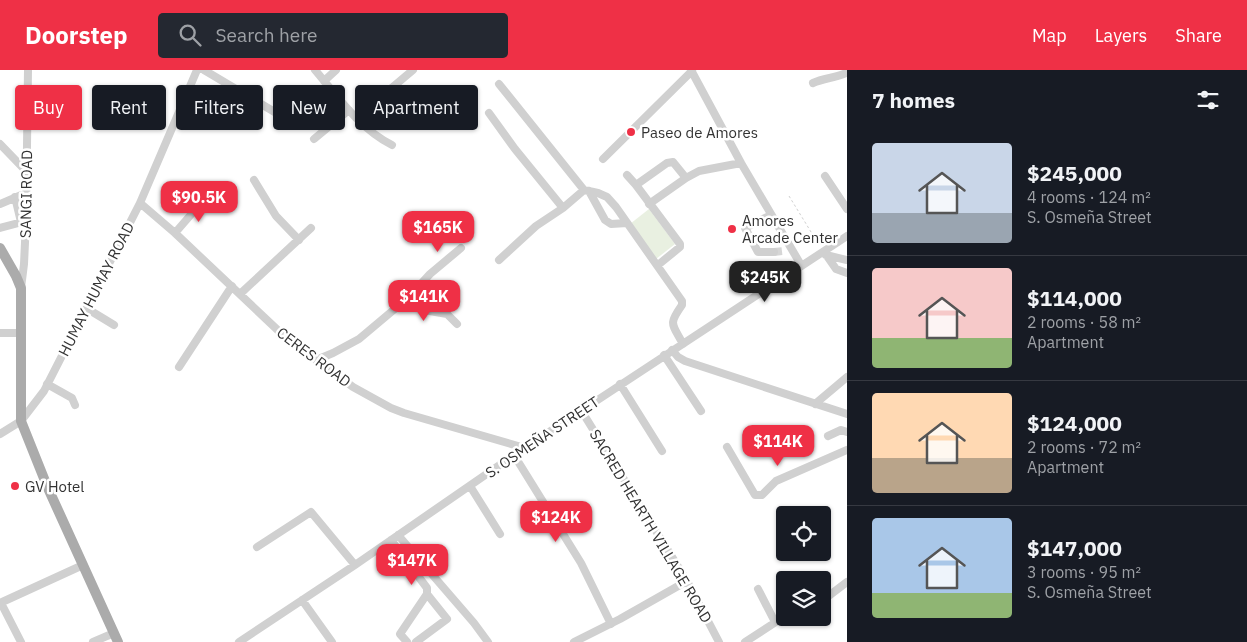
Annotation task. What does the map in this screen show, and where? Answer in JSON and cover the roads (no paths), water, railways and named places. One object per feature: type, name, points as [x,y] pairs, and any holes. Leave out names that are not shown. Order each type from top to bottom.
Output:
[{"type":"main road","points":[[0,248],[21,288],[21,421],[47,486],[116,638]]},
{"type":"street","name":"SANGI ROAD","points":[[21,288],[24,264],[23,222],[26,193],[28,70]]},
{"type":"street","name":"HUMAY HUMAY ROAD","points":[[0,434],[21,421],[40,398],[140,203],[197,70]]},
{"type":"street","points":[[204,70],[273,111]]},
{"type":"street","points":[[314,70],[355,117]]},
{"type":"street","points":[[324,81],[336,70]]},
{"type":"street","points":[[396,85],[414,70]]},
{"type":"street","points":[[604,159],[691,70],[771,214],[787,250],[801,265]]},
{"type":"street","points":[[813,82],[825,78],[836,78],[846,73]]},
{"type":"street","points":[[498,84],[587,190],[605,220],[610,224],[627,223]]},
{"type":"street","points":[[314,139],[349,110]]},
{"type":"street","points":[[489,113],[515,149],[563,208]]},
{"type":"street","points":[[369,130],[379,139],[392,145]]},
{"type":"street","points":[[0,144],[26,171]]},
{"type":"street","points":[[636,185],[667,163],[673,162],[686,178]]},
{"type":"street","points":[[650,204],[686,178],[703,170],[741,162]]},
{"type":"street","points":[[627,175],[680,244],[680,247],[658,265]]},
{"type":"street","points":[[825,176],[847,209]]},
{"type":"street","points":[[254,180],[276,216],[299,240]]},
{"type":"street","points":[[498,260],[536,226],[587,190],[598,192],[607,197],[627,223],[682,302],[673,318],[672,324],[683,344]]},
{"type":"street","points":[[0,204],[26,193]]},
{"type":"street","points":[[0,228],[23,222],[15,198]]},
{"type":"street","name":"CERES ROAD","points":[[140,203],[175,233],[284,336],[353,387],[391,408],[525,448]]},
{"type":"street","points":[[175,233],[201,203]]},
{"type":"street","points":[[771,214],[745,228],[758,252],[774,252]]},
{"type":"street","points":[[240,294],[311,228]]},
{"type":"street","name":"S. OSMEÑA STREET","points":[[239,642],[581,410],[801,265],[825,254],[847,236]]},
{"type":"street","points":[[316,360],[353,344],[461,248]]},
{"type":"street","points":[[825,254],[847,260]]},
{"type":"street","points":[[825,254],[836,269],[847,273]]},
{"type":"street","points":[[179,367],[232,286]]},
{"type":"street","points":[[409,296],[424,310],[447,314],[457,324]]},
{"type":"street","points":[[86,308],[114,325]]},
{"type":"street","points":[[0,333],[22,333]]},
{"type":"street","points":[[672,350],[678,357],[685,360],[847,414]]},
{"type":"street","points":[[664,356],[701,411]]},
{"type":"street","points":[[815,404],[847,376]]},
{"type":"street","points":[[47,384],[72,398],[75,404]]},
{"type":"street","points":[[620,384],[662,451]]},
{"type":"street","name":"SACRED HEARTH VILLAGE ROAD","points":[[581,410],[687,581],[719,642]]},
{"type":"street","points":[[828,436],[841,430],[847,432]]},
{"type":"street","points":[[727,447],[755,495],[758,496],[764,494],[776,481],[847,450]]},
{"type":"street","points":[[514,455],[581,563],[611,624]]},
{"type":"street","points":[[470,486],[500,534]]},
{"type":"street","points":[[256,547],[311,512],[355,565]]},
{"type":"street","points":[[398,535],[474,623],[488,642]]},
{"type":"street","points":[[391,540],[427,588],[426,594],[400,634],[407,642]]},
{"type":"street","points":[[21,642],[0,603],[83,565]]},
{"type":"street","points":[[574,642],[611,624],[687,581]]},
{"type":"street","points":[[831,594],[847,582]]},
{"type":"street","points":[[745,642],[775,622],[758,589]]},
{"type":"street","points":[[416,642],[447,619],[426,594]]},
{"type":"street","points":[[302,600],[332,642]]},
{"type":"street","points":[[251,634],[256,642]]},
{"type":"street","points":[[93,642],[116,638]]},
{"type":"tunnel","points":[[774,252],[783,251]]},
{"type":"place","name":"Paseo de Amores","points":[[631,132]]},
{"type":"place","name":"Amores Arcade Center","points":[[732,229]]},
{"type":"place","name":"GV Hotel","points":[[15,486]]}]
